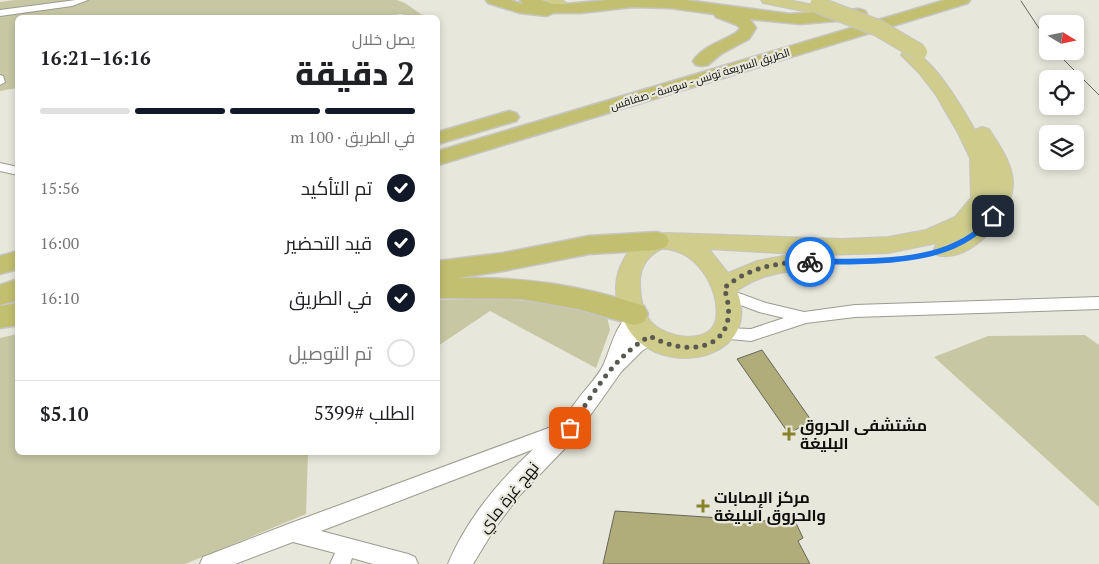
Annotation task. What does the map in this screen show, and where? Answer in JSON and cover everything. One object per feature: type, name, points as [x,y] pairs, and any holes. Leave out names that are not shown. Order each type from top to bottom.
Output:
[{"type":"highway","points":[[494,0],[525,9],[561,12],[633,5],[664,6],[728,15],[740,19],[747,25],[748,28],[745,34],[713,51],[702,61]]},
{"type":"highway","points":[[528,0],[545,7],[566,8],[642,1],[788,19],[817,19],[859,14]]},
{"type":"highway","points":[[552,0],[566,8]]},
{"type":"highway","points":[[724,290],[742,274],[779,263],[889,260],[932,253],[962,242],[975,234],[993,216],[998,207],[1003,188],[1002,173],[997,158],[952,84],[936,67],[858,25],[808,4],[768,0]]},
{"type":"highway","name":"الطريق السريعة تونس - سوسة - صفاقس","points":[[655,74],[908,0]]},
{"type":"highway","name":"الطريق السريعة تونس - سوسة - صفاقس","points":[[440,157],[962,0]]},
{"type":"highway","points":[[440,271],[504,262],[590,245],[717,242],[825,248],[897,245],[941,234],[969,218],[976,211],[983,189],[983,172],[980,158],[941,88],[914,54]]},
{"type":"highway","points":[[440,137],[523,113]]},
{"type":"highway","points":[[440,171],[470,158],[485,143]]},
{"type":"highway","points":[[440,288],[501,288],[583,299],[640,323],[666,344],[684,348],[706,345],[722,334],[729,318],[724,290],[713,270],[700,254],[669,242],[644,247],[630,268],[627,288],[640,323]]},
{"type":"highway","points":[[0,265],[15,261]]},
{"type":"highway","points":[[0,295],[15,290]]},
{"type":"highway","points":[[0,317],[15,314]]},
{"type":"street","points":[[0,13],[72,4],[84,0]]},
{"type":"street","points":[[0,167],[15,170]]},
{"type":"street","points":[[724,290],[764,308],[806,317]]},
{"type":"street","points":[[722,334],[751,335],[806,317],[855,312],[1099,303]]},
{"type":"street","name":"نهج غرة ماي","points":[[460,564],[470,545],[517,480],[570,428],[615,362],[632,348],[640,323]]},
{"type":"street","points":[[210,564],[570,428]]},
{"type":"street","points":[[291,532],[344,556],[408,564]]},
{"type":"green space","points":[[15,0],[397,0],[405,3],[422,15],[15,15],[15,88],[0,91],[0,2]]},
{"type":"green space","points":[[489,299],[579,303],[596,309],[607,317],[610,330],[596,368],[490,311],[440,345],[440,300]]},
{"type":"green space","points":[[15,334],[15,455],[308,455],[306,514],[185,564],[0,564],[0,338]]},
{"type":"green space","points":[[1085,335],[1099,345],[1099,507],[934,357],[988,336]]},
{"type":"building","points":[[762,350],[811,420],[789,434],[737,359]]},
{"type":"building","name":"مركز الإصابات والحروق البليغة","points":[[615,511],[796,523],[803,538],[798,541],[810,564],[603,564]]},
{"type":"tram line","points":[[1021,1],[1039,28]]},
{"type":"tram line","points":[[1064,60],[1099,95]]},
{"type":"way so far","points":[[570,428],[615,362],[632,348],[650,336],[660,342],[684,348],[706,345],[722,334],[727,326],[729,308],[724,288],[733,280],[742,274],[766,266],[779,263],[810,262]]},
{"type":"place","name":"مشتشفى الحروق البليغة","points":[[789,434]]},
{"type":"place","name":"مركز الإصابات والحروق البليغة","points":[[703,506]]},
{"type":"route","points":[[810,262],[889,260],[932,253],[962,242],[975,234],[993,216]]}]
